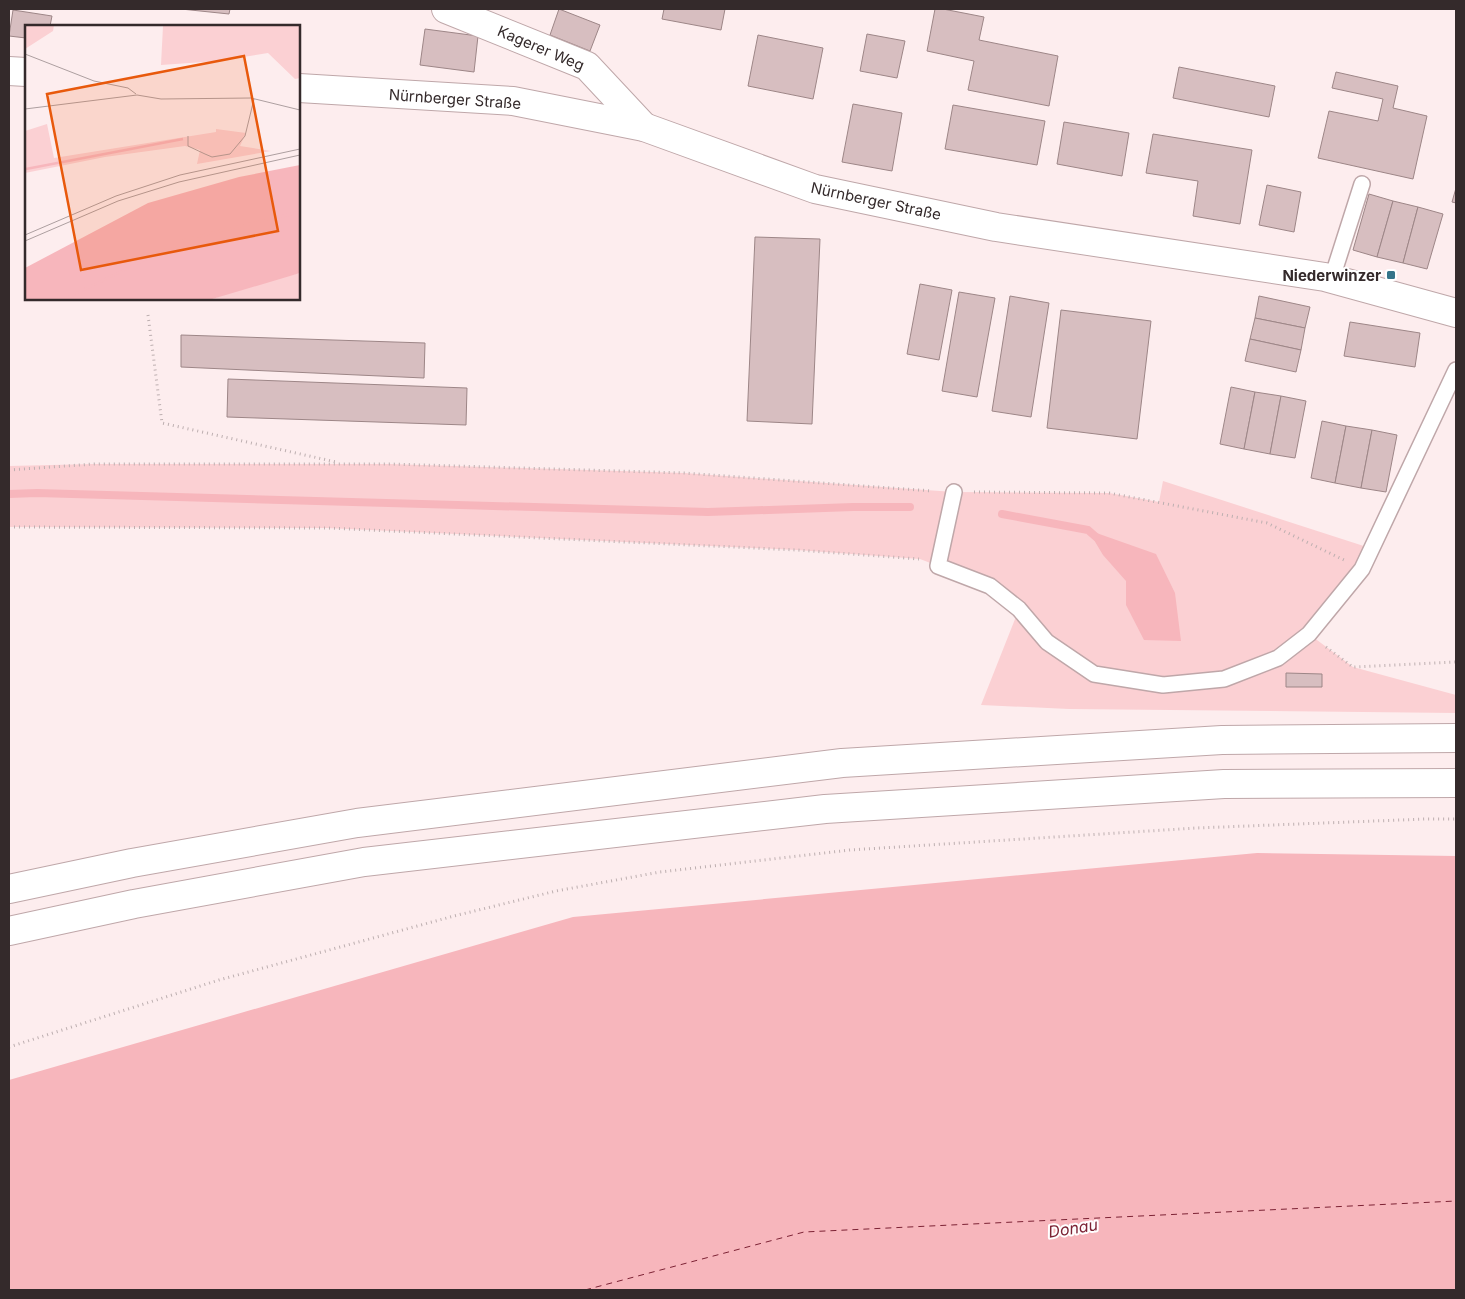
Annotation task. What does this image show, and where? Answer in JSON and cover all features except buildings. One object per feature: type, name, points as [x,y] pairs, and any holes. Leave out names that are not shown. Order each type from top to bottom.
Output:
[{"type":"main road","name":"Kagerer Weg","points":[[446,9],[587,66],[644,127]]},
{"type":"main road","points":[[9,71],[25,72]]},
{"type":"main road","name":"Nürnberger Straße","points":[[300,88],[513,101],[644,127],[815,189],[996,227],[1332,278],[1455,308]]},
{"type":"main road","points":[[9,889],[132,863],[357,823],[842,763],[1222,740],[1456,738]]},
{"type":"main road","points":[[9,931],[134,904],[364,862],[826,809],[1224,784],[1456,783]]},
{"type":"lane","points":[[1332,278],[1362,184]]},
{"type":"lane","points":[[954,492],[938,566],[990,586],[1020,610],[1047,642],[1094,674],[1163,686],[1224,679],[1278,658],[1309,634],[1362,570],[1456,370]]},
{"type":"path","points":[[148,315],[162,423],[344,464]]},
{"type":"path","points":[[9,470],[94,464],[400,464],[684,473],[954,492],[1109,492],[1267,523],[1362,570]]},
{"type":"path","points":[[9,527],[327,528],[798,550],[920,559],[938,566]]},
{"type":"path","points":[[1309,634],[1353,667],[1456,662]]},
{"type":"path","points":[[9,1046],[219,980],[444,918],[556,892],[660,872],[850,850],[1078,834],[1456,819]]},
{"type":"shaded area","points":[[94,464],[390,464],[684,473],[954,492],[1109,493],[1159,502],[1163,481],[1373,549],[1309,634],[1353,667],[1456,695],[1456,713],[1069,709],[981,705],[1019,609],[990,586],[920,559],[797,550],[327,528],[9,527],[9,466]]},
{"type":"water","points":[[1088,530],[1156,554],[1175,593],[1181,641],[1144,640],[1126,605],[1126,581],[1103,555]]},
{"type":"water","name":"Donau","points":[[1257,853],[1456,856],[1456,1290],[9,1290],[9,1080],[573,917]]},
{"type":"waterway","points":[[9,494],[37,493],[708,512],[910,507]]},
{"type":"waterway","points":[[1002,514],[1088,530],[1096,537]]},
{"type":"ferry route","points":[[585,1290],[804,1232],[1456,1201]]},
{"type":"place","name":"Niederwinzer","points":[[1391,275]]}]
